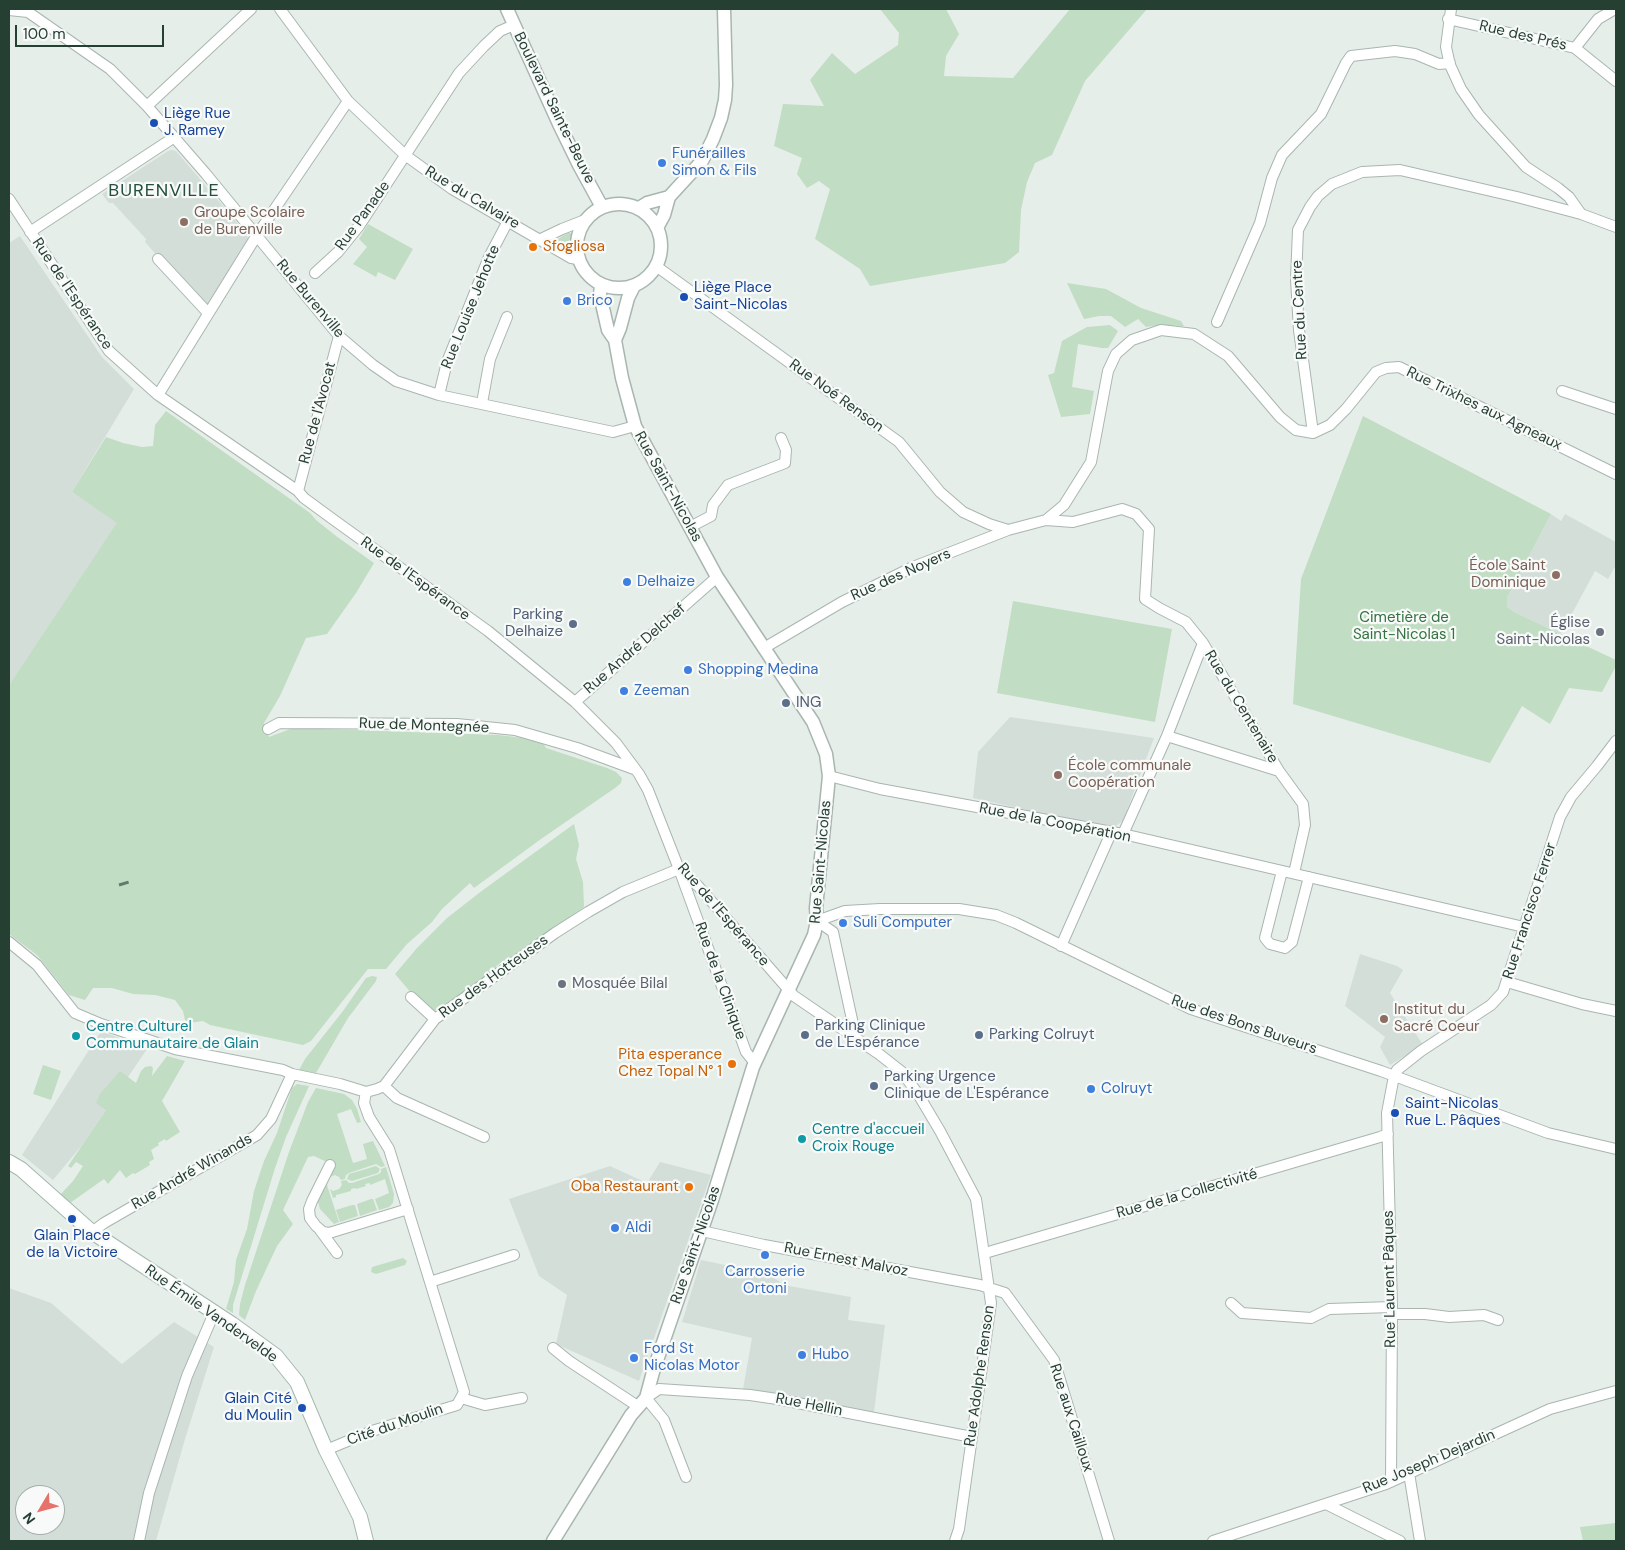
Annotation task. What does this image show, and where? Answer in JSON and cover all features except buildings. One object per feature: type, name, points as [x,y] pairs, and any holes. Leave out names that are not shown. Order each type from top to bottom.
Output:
[{"type":"main road","name":"Rue Émile Vandervelde","points":[[9,1162],[21,1169],[92,1232],[214,1312],[276,1356],[297,1382],[326,1450],[360,1518],[366,1541]]},
{"type":"street","points":[[147,106],[251,9]]},
{"type":"street","name":"Rue du Calvaire","points":[[280,9],[348,101],[405,155],[452,189],[571,258],[578,259]]},
{"type":"street","name":"Boulevard Sainte-Beuve","points":[[506,9],[563,132],[602,207]]},
{"type":"street","points":[[658,228],[669,198],[702,161],[721,118],[726,85],[724,9]]},
{"type":"street","points":[[1575,48],[1598,19],[1615,9]]},
{"type":"street","name":"Rue Burenville","points":[[9,10],[28,12],[110,69],[147,106],[257,235],[339,336],[373,365],[396,381],[439,395],[613,432],[635,426]]},
{"type":"street","points":[[1450,14],[1446,47],[1450,63],[1461,89],[1479,115],[1526,167],[1558,188],[1568,197],[1581,214]]},
{"type":"street","name":"Rue des Prés","points":[[1450,14],[1575,48],[1616,81]]},
{"type":"street","name":"Rue Panade","points":[[315,272],[338,252],[360,226],[459,74],[500,31],[514,25]]},
{"type":"street","points":[[1217,322],[1260,222],[1272,178],[1282,155],[1321,114],[1351,56],[1395,51],[1415,54],[1439,64],[1450,63]]},
{"type":"street","points":[[158,394],[257,235],[348,101]]},
{"type":"street","points":[[30,232],[173,138]]},
{"type":"street","name":"Rue du Centre","points":[[1313,433],[1298,330],[1296,279],[1298,230],[1318,196],[1332,184],[1362,172],[1400,170],[1517,197],[1581,214],[1616,227]]},
{"type":"street","points":[[639,208],[647,203],[669,198]]},
{"type":"street","name":"Rue de l'Espérance","points":[[9,199],[109,351],[158,394],[298,491],[304,498],[488,631],[574,702],[616,742],[648,790],[679,869],[698,886],[788,989]]},
{"type":"street","points":[[614,204],[627,204],[639,208],[650,217],[658,228],[661,254],[656,266],[646,278],[634,286],[617,288],[601,284],[587,274],[578,259],[576,246],[578,232],[592,212],[602,207],[614,204]]},
{"type":"street","points":[[542,240],[562,228],[585,220]]},
{"type":"street","name":"Rue Louise Jehotte","points":[[439,395],[447,362],[489,258],[508,221]]},
{"type":"street","points":[[158,258],[208,313]]},
{"type":"street","name":"Rue Noé Renson","points":[[656,266],[899,442],[940,492],[963,512],[1008,530]]},
{"type":"street","name":"Rue Saint-Nicolas","points":[[553,1541],[631,1415],[643,1402],[702,1231],[754,1062],[814,935],[817,922],[816,908],[829,776],[826,754],[809,715],[717,577],[635,426],[624,386],[615,340],[608,330],[600,295],[601,284]]},
{"type":"street","name":"Rue Saint-Nicolas","points":[[615,340],[628,298],[634,286]]},
{"type":"street","points":[[482,403],[490,359],[507,317]]},
{"type":"street","points":[[1046,520],[1064,505],[1091,462],[1108,370],[1116,354],[1132,340],[1161,330],[1194,334],[1228,356],[1280,417],[1296,430],[1313,433]]},
{"type":"street","name":"Rue de l'Avocat","points":[[298,491],[339,336]]},
{"type":"street","name":"Rue Trixhes aux Agneaux","points":[[1313,433],[1330,425],[1346,409],[1376,372],[1386,368],[1399,367],[1616,474]]},
{"type":"street","points":[[1562,391],[1616,409]]},
{"type":"street","points":[[690,527],[710,516],[713,505],[728,485],[785,462],[786,450],[781,438]]},
{"type":"street","name":"Rue du Centenaire","points":[[1046,520],[1073,522],[1122,510],[1136,514],[1149,529],[1145,599],[1186,622],[1203,643],[1279,771],[1303,804],[1305,825],[1294,873]]},
{"type":"street","name":"Rue des Noyers","points":[[766,651],[850,597],[913,567],[1008,530],[1046,520]]},
{"type":"street","name":"Rue André Delchef","points":[[574,702],[717,577]]},
{"type":"street","points":[[1123,834],[1166,736],[1203,643]]},
{"type":"street","name":"Rue de Montegnée","points":[[268,728],[279,723],[457,724],[515,730],[577,748],[635,769]]},
{"type":"street","name":"Rue du Centenaire","points":[[1166,736],[1279,771]]},
{"type":"street","name":"Rue Francisco Ferrer","points":[[1394,1076],[1397,1070],[1421,1051],[1491,1005],[1503,992],[1560,818],[1571,797],[1616,740]]},
{"type":"street","name":"Rue de la Coopération","points":[[829,776],[880,789],[1123,834],[1524,927]]},
{"type":"street","points":[[1061,946],[1111,833]]},
{"type":"street","name":"Rue des Hotteuses","points":[[384,1086],[435,1019],[554,933],[588,912],[623,892],[679,869]]},
{"type":"street","name":"Rue de la Clinique","points":[[679,869],[746,1052],[754,1062]]},
{"type":"street","points":[[1282,871],[1265,938],[1270,944],[1286,948],[1292,942],[1309,877]]},
{"type":"street","name":"Rue des Bons Buveurs","points":[[817,922],[845,911],[880,909],[971,910],[996,915],[1191,1009],[1394,1076],[1535,1129],[1616,1149]]},
{"type":"street","points":[[817,922],[833,932],[856,1038]]},
{"type":"street","points":[[9,942],[37,965],[75,1013],[101,1024],[174,1049],[283,1070],[366,1092],[384,1086],[397,1098],[484,1137]]},
{"type":"street","points":[[1507,982],[1582,1004],[1616,1011]]},
{"type":"street","name":"Rue Adolphe Renson","points":[[788,989],[794,996],[902,1072],[936,1124],[976,1200],[991,1303],[955,1541]]},
{"type":"street","points":[[411,997],[435,1019]]},
{"type":"street","name":"Rue André Winands","points":[[92,1232],[104,1223],[257,1135],[271,1119],[297,1075]]},
{"type":"street","name":"Rue Laurent Pâques","points":[[1391,1482],[1392,1310],[1388,1113],[1394,1076]]},
{"type":"street","name":"Cité du Moulin","points":[[326,1450],[372,1430],[457,1405],[464,1392],[389,1149],[369,1117],[364,1103],[366,1092]]},
{"type":"street","name":"Rue de la Collectivité","points":[[985,1253],[1380,1138],[1388,1134]]},
{"type":"street","points":[[330,1165],[312,1201],[310,1218],[337,1253]]},
{"type":"street","points":[[320,1230],[329,1233],[408,1209]]},
{"type":"street","name":"Rue Ernest Malvoz","points":[[702,1231],[980,1285],[990,1289]]},
{"type":"street","points":[[430,1282],[514,1255]]},
{"type":"street","name":"Rue aux Cailloux","points":[[990,1289],[1005,1293],[1054,1360],[1109,1541]]},
{"type":"street","points":[[1231,1303],[1242,1313],[1311,1318],[1329,1309],[1392,1310],[1449,1317],[1484,1315],[1498,1320]]},
{"type":"street","points":[[139,1541],[149,1493],[188,1376],[214,1312]]},
{"type":"street","points":[[553,1348],[569,1361],[643,1402],[664,1420],[686,1477]]},
{"type":"street","name":"Rue Hellin","points":[[643,1402],[659,1389],[750,1395],[972,1437]]},
{"type":"street","name":"Rue Joseph Dejardin","points":[[1213,1541],[1391,1482],[1550,1409],[1616,1390]]},
{"type":"street","name":"Cité du Moulin","points":[[461,1398],[484,1405],[522,1398]]},
{"type":"street","points":[[1409,1473],[1420,1541]]},
{"type":"street","points":[[1326,1504],[1400,1541]]},
{"type":"shaded area","name":"Groupe Scolaire de Burenville","points":[[172,150],[176,151],[247,234],[248,239],[207,307],[200,304],[145,242],[146,239],[113,203],[109,203],[102,194]]},
{"type":"shaded area","points":[[20,236],[102,357],[134,389],[72,492],[118,523],[9,685],[9,243]]},
{"type":"shaded area","name":"École Saint Dominique","points":[[1551,514],[1561,521],[1565,514],[1616,542],[1616,565],[1608,579],[1595,571],[1561,634],[1507,607],[1507,598]]},
{"type":"shaded area","name":"École communale Coopération","points":[[1010,717],[1154,738],[1123,821],[1111,829],[973,798],[978,752]]},
{"type":"shaded area","name":"Institut du Sacré Coeur","points":[[1360,954],[1397,966],[1403,970],[1390,993],[1423,1045],[1390,1065],[1380,1047],[1385,1037],[1345,1006]]},
{"type":"shaded area","points":[[101,1031],[147,1049],[83,1144],[53,1180],[22,1155]]},
{"type":"shaded area","points":[[660,1162],[711,1175],[639,1381],[556,1344],[567,1295],[539,1276],[509,1199],[610,1166],[647,1183]]},
{"type":"shaded area","points":[[701,1260],[769,1274],[784,1285],[851,1297],[848,1320],[885,1325],[874,1412],[743,1389],[752,1338],[682,1322]]},
{"type":"shaded area","points":[[9,1288],[51,1303],[122,1364],[174,1322],[214,1347],[156,1541],[9,1541]]},
{"type":"green space","points":[[880,9],[946,9],[959,34],[946,56],[944,76],[1013,78],[1070,9],[1147,9],[1085,81],[1052,155],[1035,163],[1027,182],[1021,210],[1019,252],[1005,263],[870,286],[860,269],[815,239],[830,189],[819,181],[807,188],[797,174],[802,158],[774,146],[783,104],[824,106],[810,80],[832,53],[855,74],[898,45],[899,33]]},
{"type":"green space","points":[[368,224],[413,249],[395,280],[378,272],[376,277],[353,264],[367,247],[359,239]]},
{"type":"green space","points":[[569,232],[573,235],[571,248],[568,249],[555,241]]},
{"type":"green space","points":[[1067,283],[1106,289],[1141,308],[1181,321],[1184,326],[1159,325],[1146,327],[1138,319],[1125,327],[1111,316],[1084,319]]},
{"type":"green space","points":[[1110,325],[1118,331],[1108,348],[1078,344],[1072,387],[1094,391],[1090,414],[1061,417],[1048,375],[1054,373],[1062,341],[1087,327]]},
{"type":"green space","points":[[166,411],[310,513],[336,536],[374,563],[356,593],[327,634],[306,638],[280,696],[264,723],[269,737],[293,728],[498,735],[541,740],[546,748],[607,768],[616,772],[622,778],[621,783],[615,788],[474,888],[470,883],[442,909],[432,922],[407,944],[386,969],[368,969],[311,1041],[303,1045],[210,1025],[203,1021],[189,1023],[185,1020],[183,1011],[175,1000],[155,995],[133,994],[112,988],[93,988],[85,1000],[69,995],[37,955],[9,934],[9,685],[117,523],[72,492],[106,437],[142,447],[153,446],[155,425]]},
{"type":"green space","name":"Cimetière de Saint-Nicolas 1","points":[[1363,416],[1551,514],[1507,598],[1507,607],[1616,660],[1616,666],[1602,692],[1569,688],[1550,724],[1522,706],[1490,763],[1293,704],[1301,579]]},
{"type":"green space","points":[[1013,601],[1172,629],[1155,722],[997,693]]},
{"type":"green space","points":[[574,824],[579,845],[576,859],[583,882],[584,907],[510,960],[508,958],[496,966],[497,969],[443,1008],[435,1011],[413,995],[395,974],[417,948],[447,918]]},
{"type":"green space","points":[[377,977],[376,981],[348,1018],[316,1073],[299,1070],[305,1059],[366,978]]},
{"type":"green space","points":[[167,1056],[185,1061],[162,1101],[180,1132],[166,1141],[165,1139],[158,1143],[159,1145],[151,1150],[154,1159],[149,1162],[150,1165],[126,1178],[120,1170],[108,1184],[104,1179],[70,1203],[60,1195],[83,1166],[76,1162],[71,1168],[68,1166],[106,1110],[96,1103],[100,1094],[120,1071],[136,1083],[141,1071],[145,1067],[151,1066],[153,1068],[152,1076]]},
{"type":"green space","points":[[43,1065],[61,1071],[51,1100],[33,1094]]},
{"type":"green space","points":[[297,1084],[309,1086],[286,1137],[275,1168],[233,1305],[233,1313],[226,1309],[234,1282],[236,1260],[247,1229],[254,1191],[264,1161],[277,1133],[292,1088]]},
{"type":"green space","points":[[316,1088],[344,1094],[352,1100],[357,1109],[361,1122],[357,1123],[351,1109],[337,1114],[353,1163],[367,1159],[363,1144],[373,1141],[385,1166],[381,1167],[376,1164],[349,1173],[345,1179],[341,1180],[335,1175],[328,1178],[327,1185],[339,1222],[334,1224],[320,1209],[318,1202],[327,1162],[314,1156],[308,1157],[283,1210],[293,1224],[277,1246],[245,1320],[239,1315],[245,1285],[289,1152],[308,1102]]},
{"type":"green space","points":[[376,1166],[380,1169],[378,1173],[352,1181],[347,1179],[349,1174]]},
{"type":"green space","points":[[386,1167],[394,1194],[393,1203],[389,1207],[379,1210],[375,1199],[389,1193],[385,1179],[370,1185],[370,1183],[365,1184],[366,1186],[351,1189],[351,1191],[336,1195],[333,1198],[330,1189],[333,1191],[339,1189],[342,1185],[341,1181],[346,1180],[352,1183],[379,1174],[381,1169]]},
{"type":"green space","points":[[373,1199],[377,1210],[360,1216],[357,1204]]},
{"type":"green space","points":[[355,1205],[358,1216],[340,1222],[336,1210]]},
{"type":"green space","points":[[403,1258],[407,1261],[405,1265],[376,1274],[371,1272],[372,1267]]},
{"type":"green space","points":[[1616,1523],[1616,1541],[1583,1541],[1580,1527]]},
{"type":"railway","points":[[119,885],[129,882]]},
{"type":"place","name":"Liège Rue J. Ramey","points":[[154,123]]},
{"type":"place","name":"Funérailles Simon & Fils","points":[[662,163]]},
{"type":"place","name":"Groupe Scolaire de Burenville","points":[[184,222]]},
{"type":"place","name":"Sfogliosa","points":[[533,247]]},
{"type":"place","name":"Liège Place Saint-Nicolas","points":[[684,297]]},
{"type":"place","name":"Brico","points":[[567,301]]},
{"type":"place","name":"École Saint Dominique","points":[[1556,575]]},
{"type":"place","name":"Delhaize","points":[[627,582]]},
{"type":"place","name":"Parking Delhaize","points":[[573,624]]},
{"type":"place","name":"Église Saint-Nicolas","points":[[1600,632]]},
{"type":"place","name":"Shopping Medina","points":[[688,670]]},
{"type":"place","name":"Zeeman","points":[[624,691]]},
{"type":"place","name":"ING","points":[[786,703]]},
{"type":"place","name":"École communale Coopération","points":[[1058,775]]},
{"type":"place","name":"Suli Computer","points":[[843,923]]},
{"type":"place","name":"Mosquée Bilal","points":[[562,984]]},
{"type":"place","name":"Institut du Sacré Coeur","points":[[1384,1019]]},
{"type":"place","name":"Parking Clinique de L'Espérance","points":[[805,1035]]},
{"type":"place","name":"Parking Colruyt","points":[[979,1035]]},
{"type":"place","name":"Centre Culturel Communautaire de Glain","points":[[76,1036]]},
{"type":"place","name":"Pita esperance Chez Topal N° 1","points":[[732,1064]]},
{"type":"place","name":"Parking Urgence Clinique de L'Espérance","points":[[874,1086]]},
{"type":"place","name":"Colruyt","points":[[1091,1089]]},
{"type":"place","name":"Saint-Nicolas Rue L. Pâques","points":[[1395,1113]]},
{"type":"place","name":"Centre d'accueil Croix Rouge","points":[[802,1139]]},
{"type":"place","name":"Oba Restaurant","points":[[689,1187]]},
{"type":"place","name":"Glain Place de la Victoire","points":[[72,1219]]},
{"type":"place","name":"Aldi","points":[[615,1228]]},
{"type":"place","name":"Carrosserie Ortoni","points":[[765,1255]]},
{"type":"place","name":"Hubo","points":[[802,1355]]},
{"type":"place","name":"Ford St Nicolas Motor","points":[[634,1358]]},
{"type":"place","name":"Glain Cité du Moulin","points":[[302,1408]]},
{"type":"district","name":"BURENVILLE","points":[[164,191]]}]
